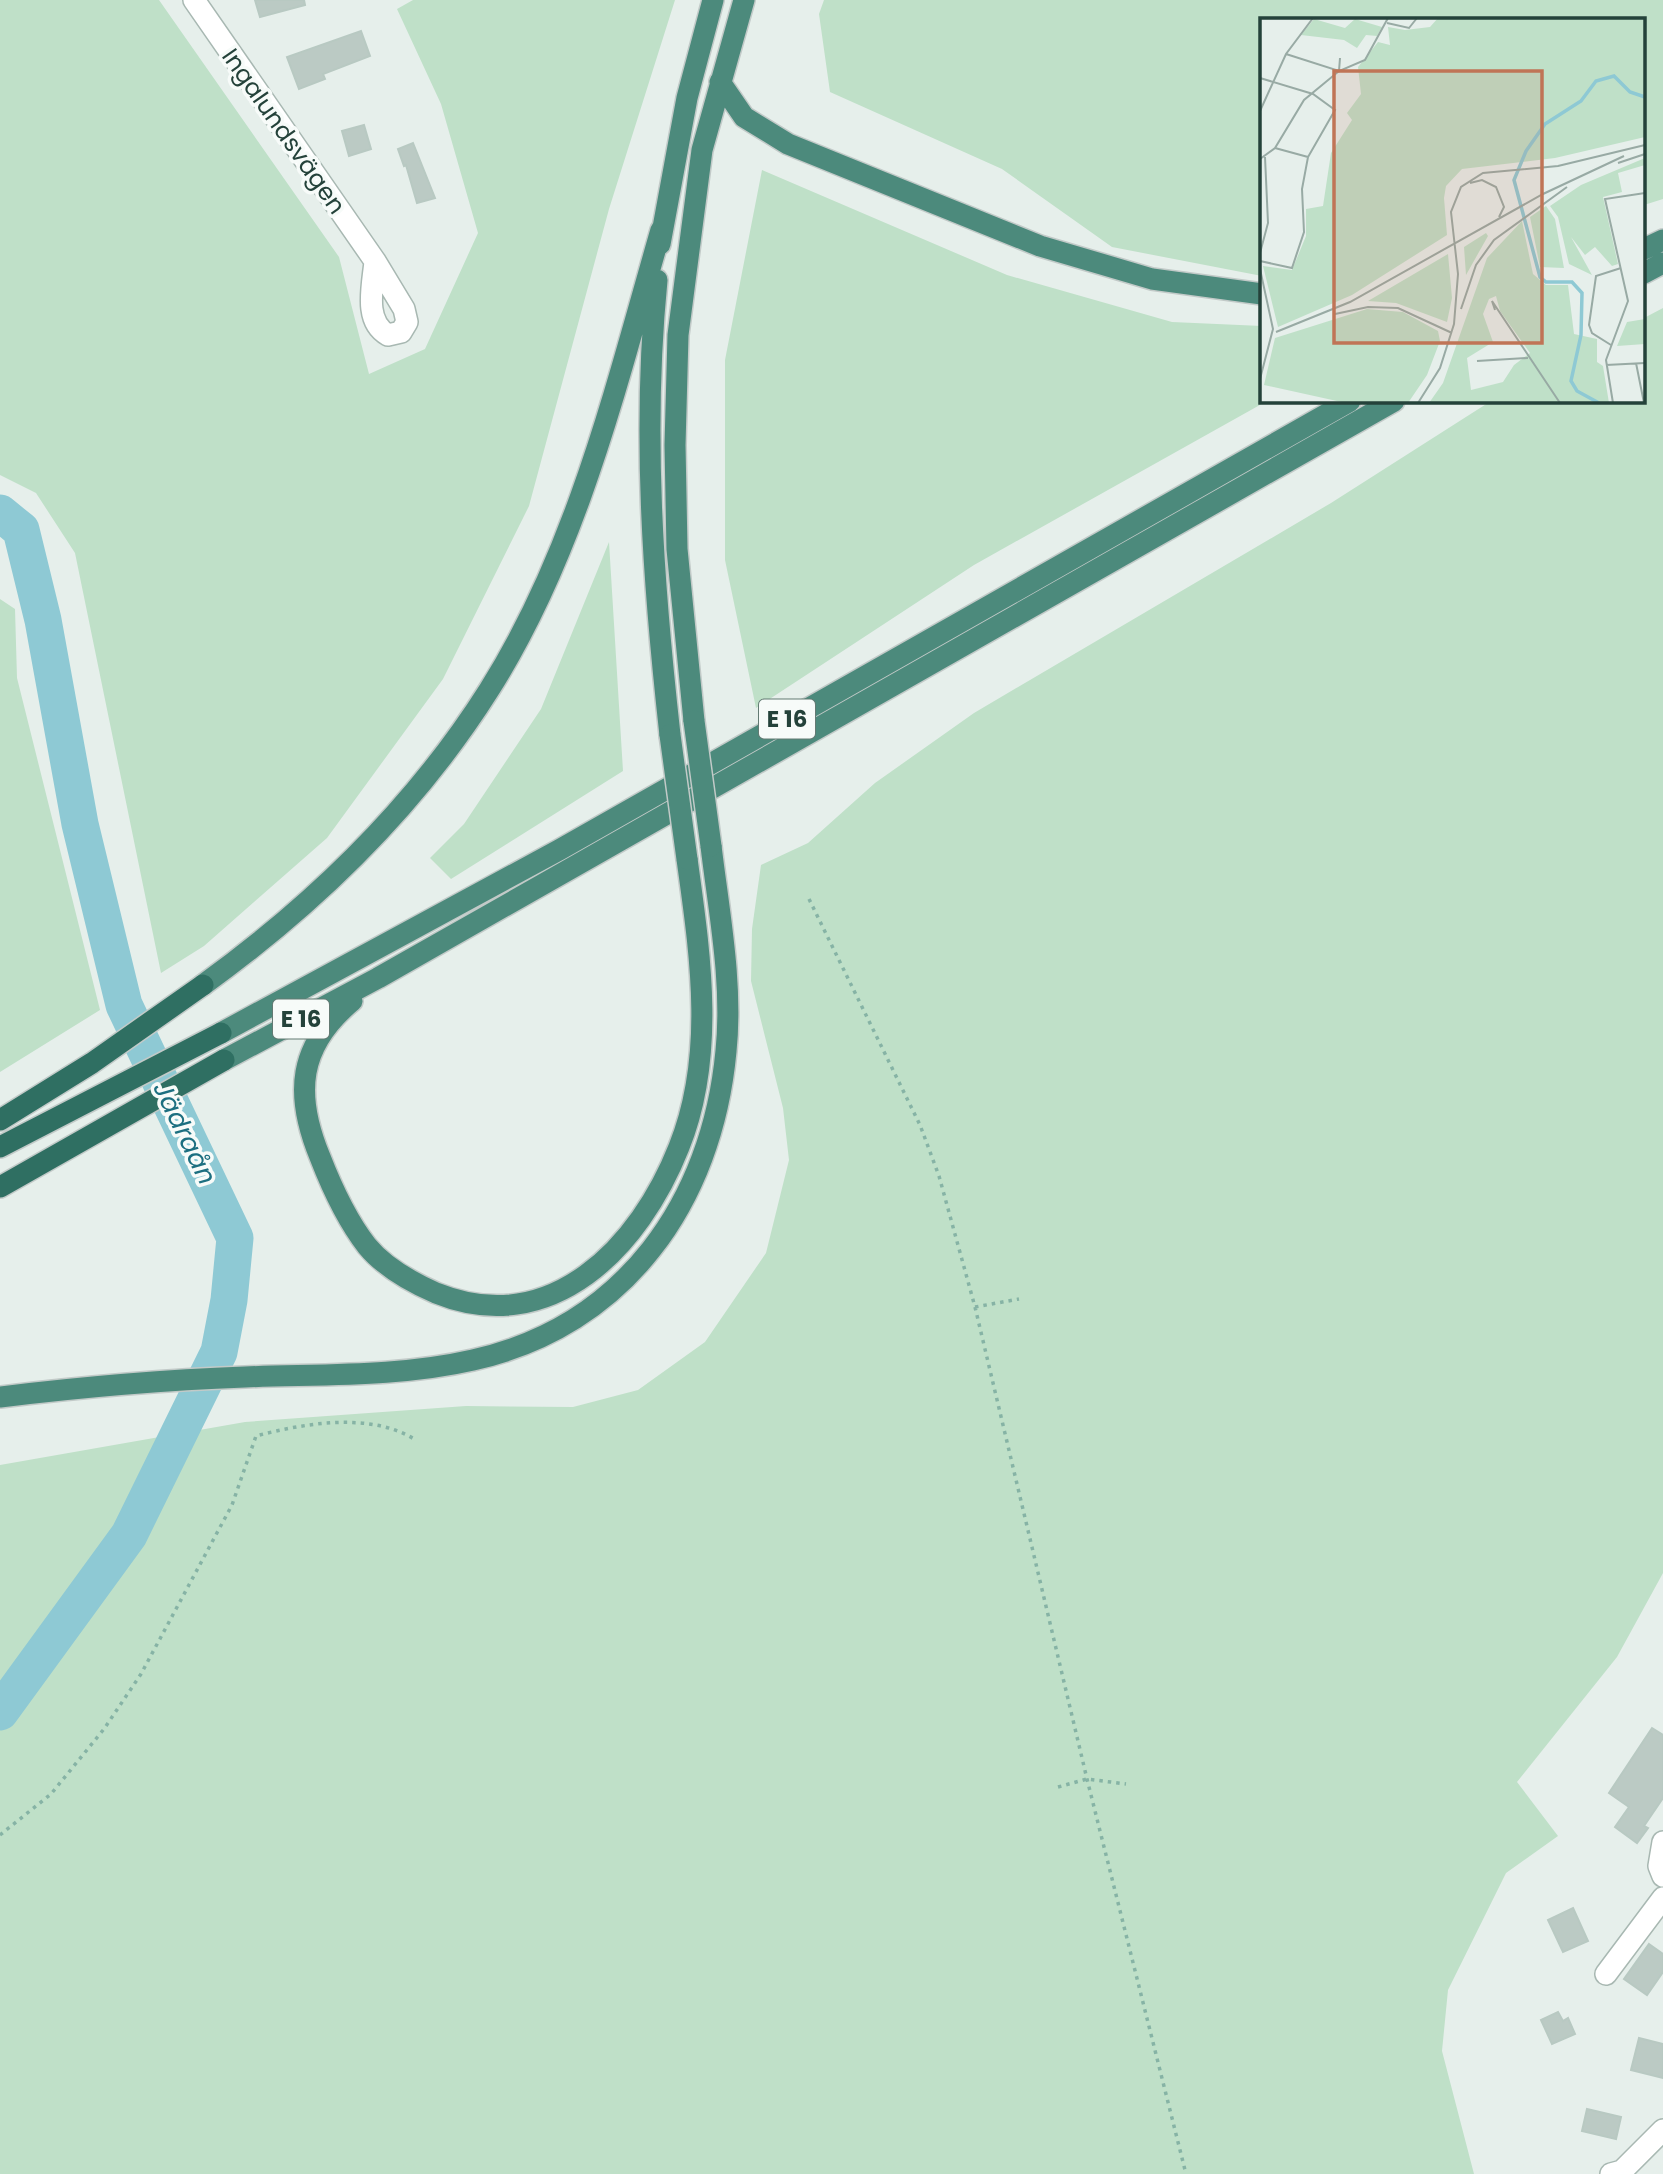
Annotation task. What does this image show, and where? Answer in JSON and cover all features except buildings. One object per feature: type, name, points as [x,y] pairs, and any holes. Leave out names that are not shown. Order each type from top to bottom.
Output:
[{"type":"highway","points":[[0,1120],[92,1063],[203,985],[296,913],[387,824],[442,756],[489,690],[526,622],[588,474],[661,230],[685,111],[713,0]]},
{"type":"highway","points":[[0,1396],[166,1380],[427,1368],[472,1360],[530,1343],[560,1330],[589,1309],[621,1284],[652,1249],[680,1208],[706,1151],[720,1103],[727,1049],[727,997],[711,845],[694,721],[677,550],[674,446],[678,335],[702,150],[744,0]]},
{"type":"highway","points":[[720,82],[744,117],[788,144],[1040,246],[1152,279],[1260,295]]},
{"type":"highway","points":[[1646,231],[1663,227]]},
{"type":"highway","points":[[378,978],[338,1012],[314,1042],[306,1066],[306,1114],[314,1143],[348,1219],[369,1248],[396,1272],[454,1300],[481,1304],[514,1303],[548,1295],[576,1282],[603,1264],[631,1235],[659,1192],[680,1145],[694,1097],[701,1046],[700,950],[670,735],[653,554],[650,351],[661,230]]},
{"type":"highway","points":[[1646,249],[1663,240]]},
{"type":"highway","points":[[1646,272],[1663,263]]},
{"type":"highway","name":"E 16","points":[[0,1147],[221,1033],[559,850],[1348,402]]},
{"type":"highway","name":"E 16","points":[[0,1187],[110,1123],[378,978],[1392,402]]},
{"type":"street","name":"Ingalundsvägen","points":[[194,0],[375,261]]},
{"type":"street","points":[[1663,1842],[1659,1866],[1663,1876]]},
{"type":"street","points":[[1606,1973],[1663,1898]]},
{"type":"street","points":[[1621,2173],[1663,2130]]},
{"type":"path","points":[[809,899],[920,1125],[939,1176],[975,1307],[1087,1779],[1186,2174]]},
{"type":"path","points":[[975,1307],[1019,1299]]},
{"type":"path","points":[[0,1835],[51,1794],[80,1761],[141,1674],[232,1505],[256,1436],[290,1427],[358,1424],[394,1427],[414,1439]]},
{"type":"path","points":[[1058,1787],[1087,1779],[1126,1784]]},
{"type":"green space","points":[[0,0],[159,0],[339,257],[369,374],[425,349],[478,233],[441,104],[397,9],[413,0],[675,0],[609,209],[529,506],[443,679],[327,838],[204,946],[161,973],[75,553],[36,493],[0,475]]},
{"type":"green space","points":[[824,0],[1663,0],[1663,199],[1646,204],[1646,18],[1260,18],[1260,276],[1112,247],[1002,169],[830,92],[819,14]]},
{"type":"green space","points":[[762,170],[1007,275],[1172,322],[1260,326],[1260,402],[1265,402],[974,565],[756,708],[725,560],[725,360]]},
{"type":"green space","points":[[1663,308],[1663,1573],[1617,1657],[1517,1782],[1558,1836],[1506,1873],[1448,1990],[1442,2051],[1474,2174],[0,2174],[0,1465],[245,1422],[466,1406],[573,1407],[638,1390],[705,1342],[766,1253],[789,1160],[783,1108],[751,981],[752,929],[761,865],[808,843],[875,783],[974,713],[1331,503],[1489,402],[1646,402],[1646,317]]},
{"type":"green space","points":[[609,542],[623,771],[451,879],[430,858],[464,824],[541,709]]},
{"type":"green space","points":[[0,599],[15,609],[17,678],[100,1010],[0,1072]]},
{"type":"waterway","name":"Jädraån","points":[[0,513],[21,530],[43,620],[80,824],[124,1005],[235,1238],[229,1300],[219,1352],[129,1535],[0,1712]]}]
